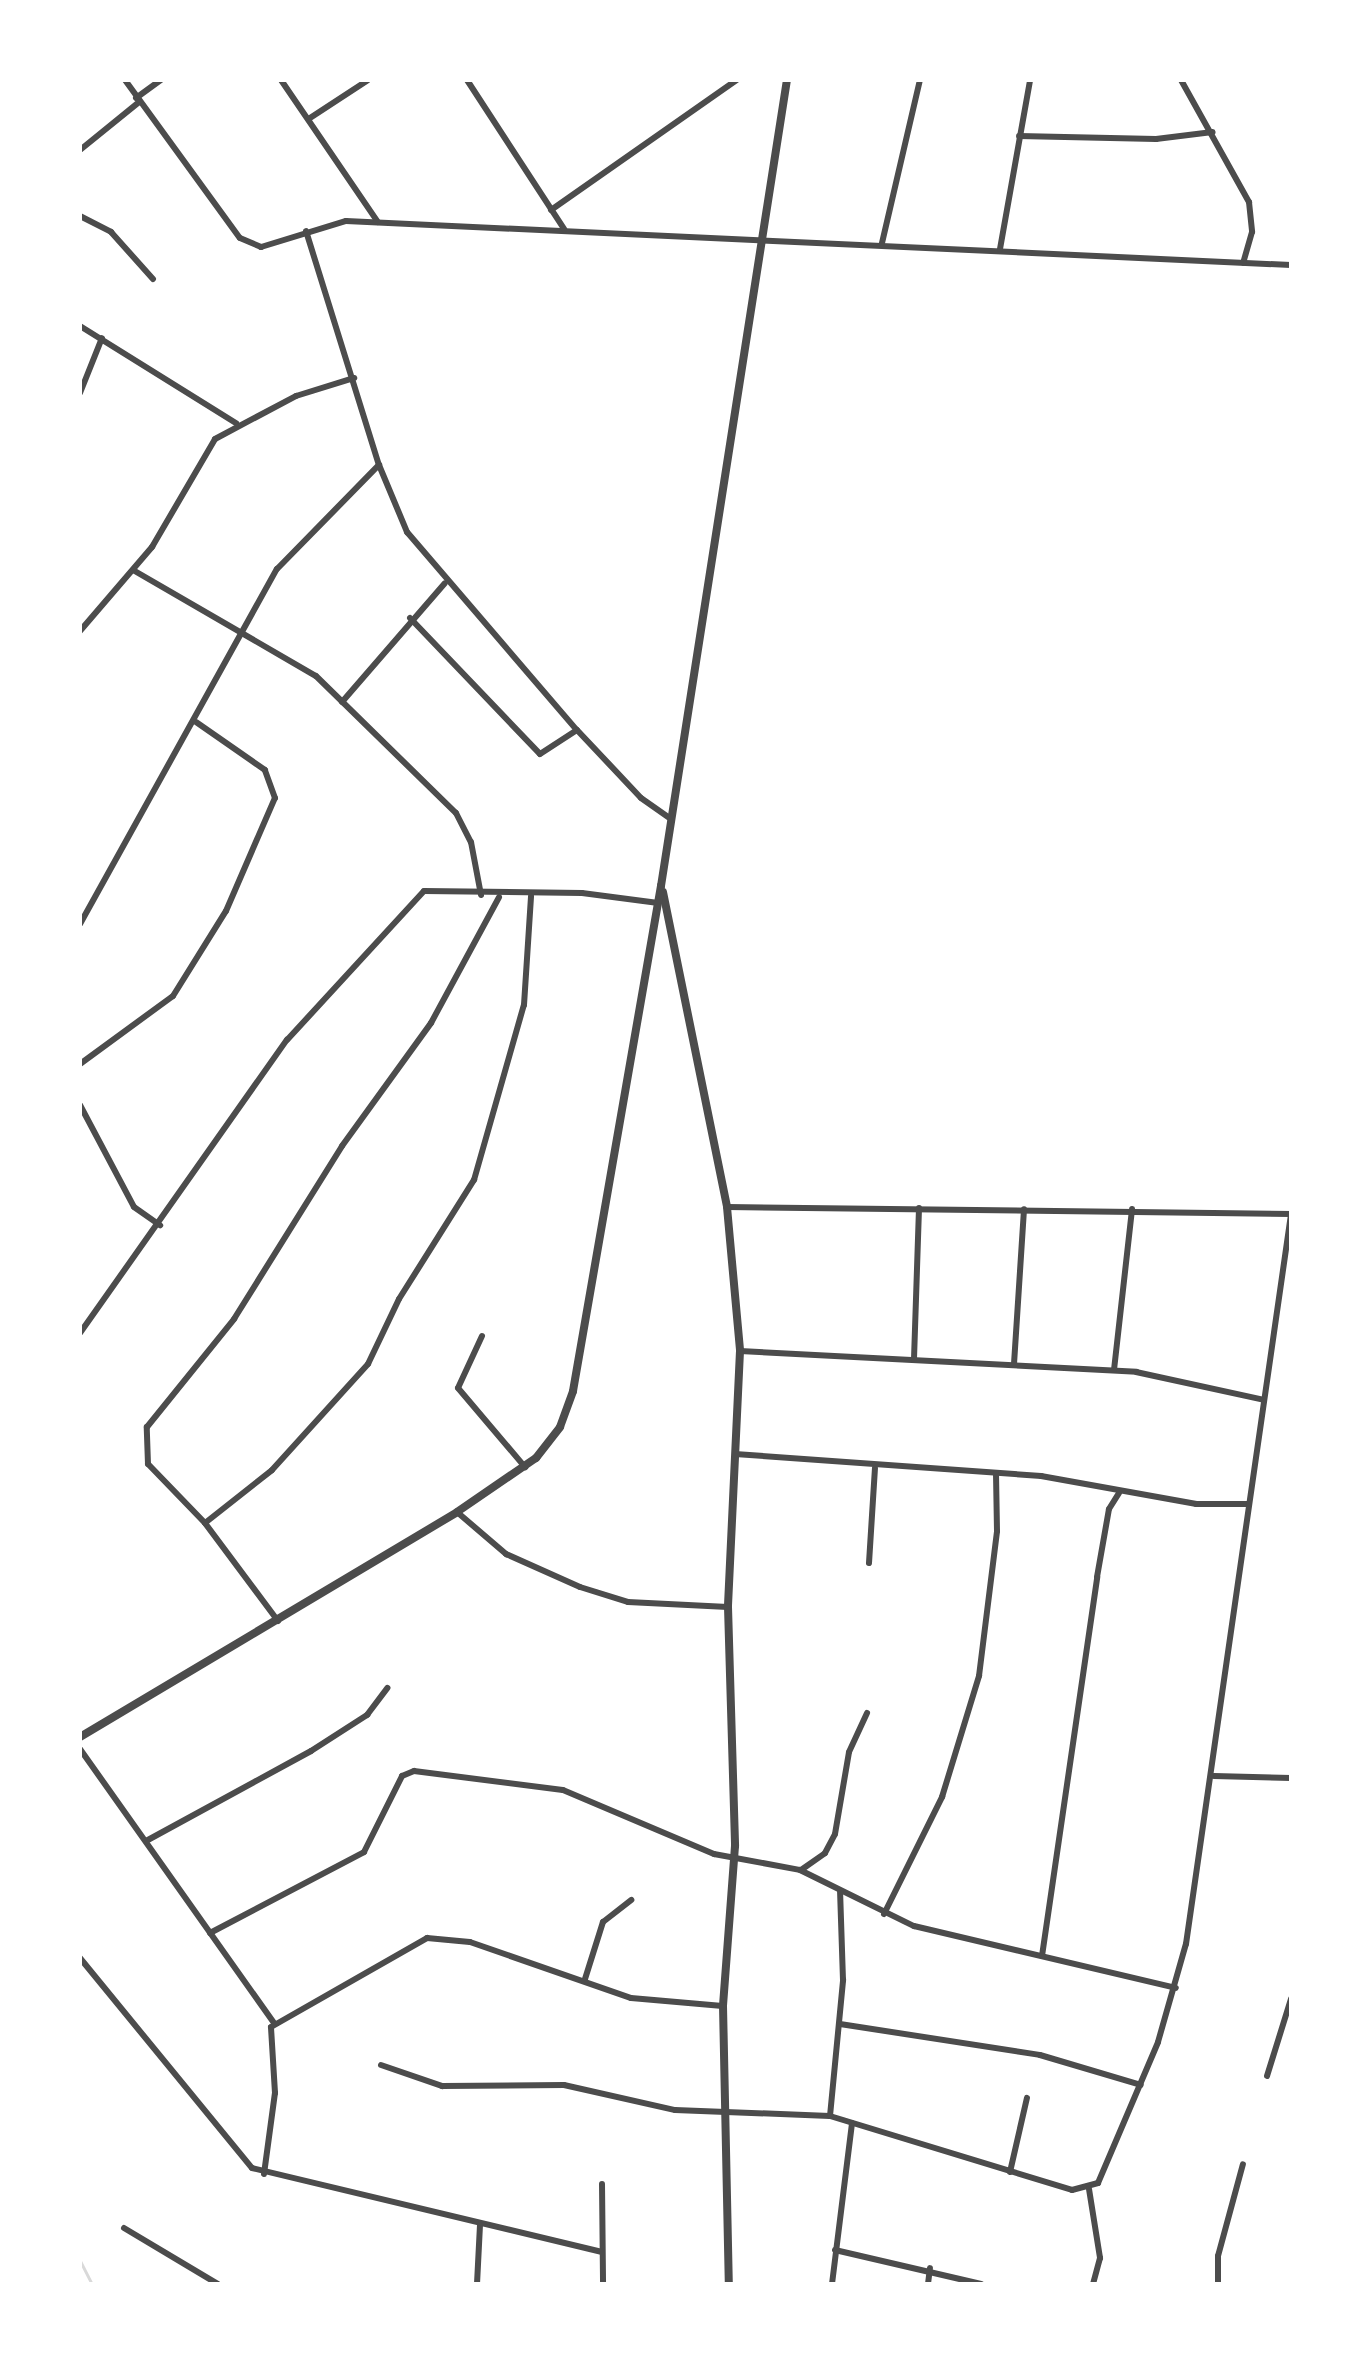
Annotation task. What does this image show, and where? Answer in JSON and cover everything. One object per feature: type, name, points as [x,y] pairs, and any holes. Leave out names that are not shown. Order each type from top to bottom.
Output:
[{"type":"street","points":[[125,80],[246,243],[271,246],[328,222],[379,223],[882,243],[1291,265]]},
{"type":"street","points":[[80,150],[162,80]]},
{"type":"street","points":[[281,80],[379,223]]},
{"type":"street","points":[[310,118],[368,80]]},
{"type":"street","points":[[467,80],[564,229]]},
{"type":"street","points":[[551,210],[737,80]]},
{"type":"street","points":[[80,1737],[457,1512],[525,1467],[555,1437],[573,1391],[661,886],[786,80]]},
{"type":"street","points":[[882,243],[920,80]]},
{"type":"street","points":[[1000,249],[1030,80]]},
{"type":"street","points":[[1180,80],[1213,132],[1248,202],[1252,232],[1243,263]]},
{"type":"street","points":[[1020,136],[1156,139],[1213,132]]},
{"type":"street","points":[[80,216],[111,232],[153,279]]},
{"type":"street","points":[[306,232],[379,466],[407,532],[445,583],[577,730],[641,798],[672,819]]},
{"type":"street","points":[[80,326],[237,424]]},
{"type":"street","points":[[80,393],[102,338]]},
{"type":"street","points":[[80,631],[176,512],[200,460],[237,424],[354,378]]},
{"type":"street","points":[[80,924],[196,722],[277,569],[379,466]]},
{"type":"street","points":[[133,570],[240,636],[298,661],[342,702],[456,813],[472,842],[481,895]]},
{"type":"street","points":[[342,702],[410,618],[445,583]]},
{"type":"street","points":[[410,618],[540,754],[577,730]]},
{"type":"street","points":[[80,1064],[173,996],[226,911],[275,798],[265,770],[196,722]]},
{"type":"street","points":[[661,886],[727,1207],[740,1351],[728,1607],[734,1859],[723,2006],[730,2284]]},
{"type":"street","points":[[82,1327],[160,1225],[287,1040],[418,896],[435,888],[499,897],[582,893],[658,902]]},
{"type":"street","points":[[205,1523],[272,1470],[368,1364],[400,1299],[474,1180],[524,1004],[531,896]]},
{"type":"street","points":[[278,1621],[205,1523],[148,1464],[146,1427],[234,1318],[342,1146],[431,1023],[499,897]]},
{"type":"street","points":[[80,1105],[134,1208],[160,1225]]},
{"type":"street","points":[[727,1207],[1132,1209],[1291,1214],[1248,1504],[1214,1776],[1176,1988],[1107,2167],[1089,2189],[1100,2258],[1093,2284]]},
{"type":"street","points":[[914,1359],[918,1208]]},
{"type":"street","points":[[1014,1364],[1024,1209]]},
{"type":"street","points":[[1114,1370],[1132,1209]]},
{"type":"street","points":[[482,1336],[458,1388],[525,1467]]},
{"type":"street","points":[[740,1351],[1114,1370],[1194,1381],[1264,1400]]},
{"type":"street","points":[[734,1454],[875,1468],[996,1474],[1119,1494],[1248,1504]]},
{"type":"street","points":[[869,1563],[875,1468]]},
{"type":"street","points":[[884,1914],[942,1797],[979,1676],[997,1531],[996,1474]]},
{"type":"street","points":[[1042,1956],[1106,1522],[1119,1494]]},
{"type":"street","points":[[457,1512],[506,1554],[580,1587],[628,1602],[728,1607]]},
{"type":"street","points":[[146,1841],[326,1741],[366,1715],[388,1688]]},
{"type":"street","points":[[800,1870],[825,1853],[835,1834],[849,1752],[867,1714]]},
{"type":"street","points":[[80,1749],[275,2024],[264,2174]]},
{"type":"street","points":[[210,1932],[364,1852],[402,1776],[414,1771],[563,1790],[734,1859],[800,1870],[884,1914],[982,1945],[1176,1988]]},
{"type":"street","points":[[1214,1776],[1291,1778]]},
{"type":"street","points":[[830,2116],[840,2024],[840,1891]]},
{"type":"street","points":[[586,1978],[603,1922],[631,1900]]},
{"type":"street","points":[[275,2024],[435,1936],[586,1978],[642,2001],[723,2006]]},
{"type":"street","points":[[80,1958],[227,2145],[264,2174],[602,2252]]},
{"type":"street","points":[[1266,2076],[1291,2000]]},
{"type":"street","points":[[840,2024],[1040,2055],[1141,2086]]},
{"type":"street","points":[[380,2065],[442,2086],[564,2085],[675,2110],[830,2116],[1010,2172],[1089,2189]]},
{"type":"street","points":[[1010,2172],[1026,2098]]},
{"type":"street","points":[[832,2284],[852,2124]]},
{"type":"street","points":[[1218,2284],[1218,2256],[1243,2164]]},
{"type":"street","points":[[602,2184],[603,2284]]},
{"type":"street","points":[[478,2284],[480,2225]]},
{"type":"street","points":[[124,2228],[218,2284]]},
{"type":"street","points":[[835,2250],[930,2268],[982,2284]]},
{"type":"street","points":[[928,2284],[930,2268]]},
{"type":"waterway","points":[[80,2260],[92,2284]]}]
